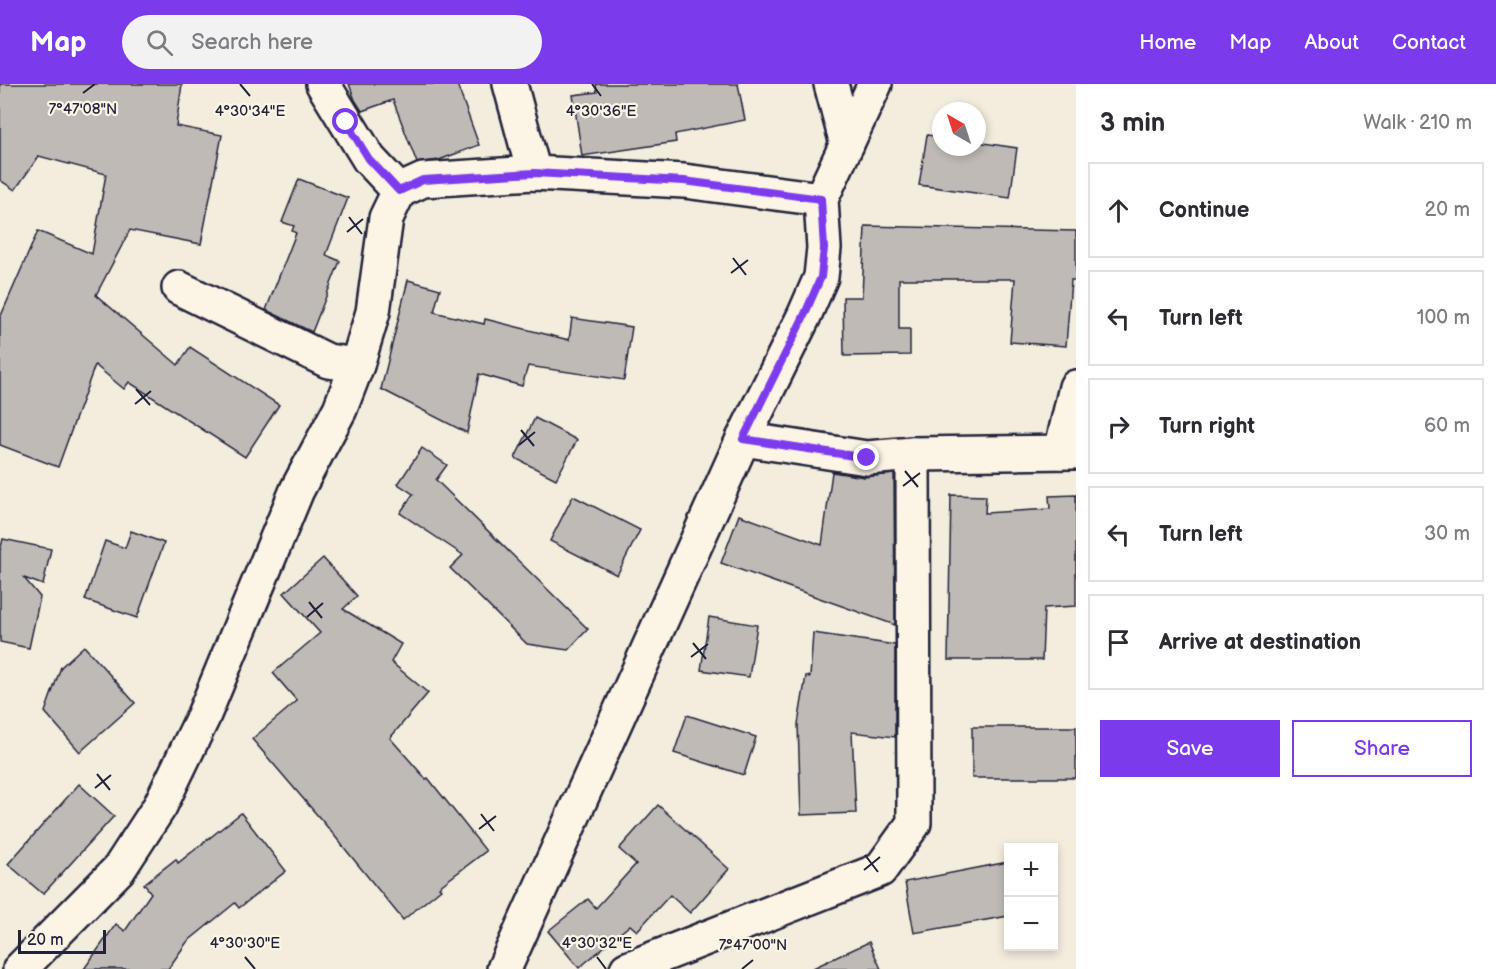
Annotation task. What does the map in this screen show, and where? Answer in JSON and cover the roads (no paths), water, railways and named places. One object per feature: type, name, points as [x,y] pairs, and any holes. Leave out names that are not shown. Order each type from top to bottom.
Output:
[{"type":"street","points":[[323,84],[369,159],[399,191]]},
{"type":"street","points":[[510,84],[534,173]]},
{"type":"street","points":[[831,84],[848,144]]},
{"type":"street","points":[[504,969],[743,439],[821,277],[824,248],[821,199],[875,84]]},
{"type":"street","points":[[20,969],[119,869],[160,806],[203,717],[297,490],[340,409],[357,365],[373,312],[386,218],[399,191],[423,180],[534,173],[684,181],[821,199]]},
{"type":"street","points":[[179,288],[328,361],[357,365]]},
{"type":"street","points":[[743,439],[867,458],[913,454],[1069,452],[1076,387]]},
{"type":"street","points":[[627,969],[880,870],[914,823],[913,454]]}]
